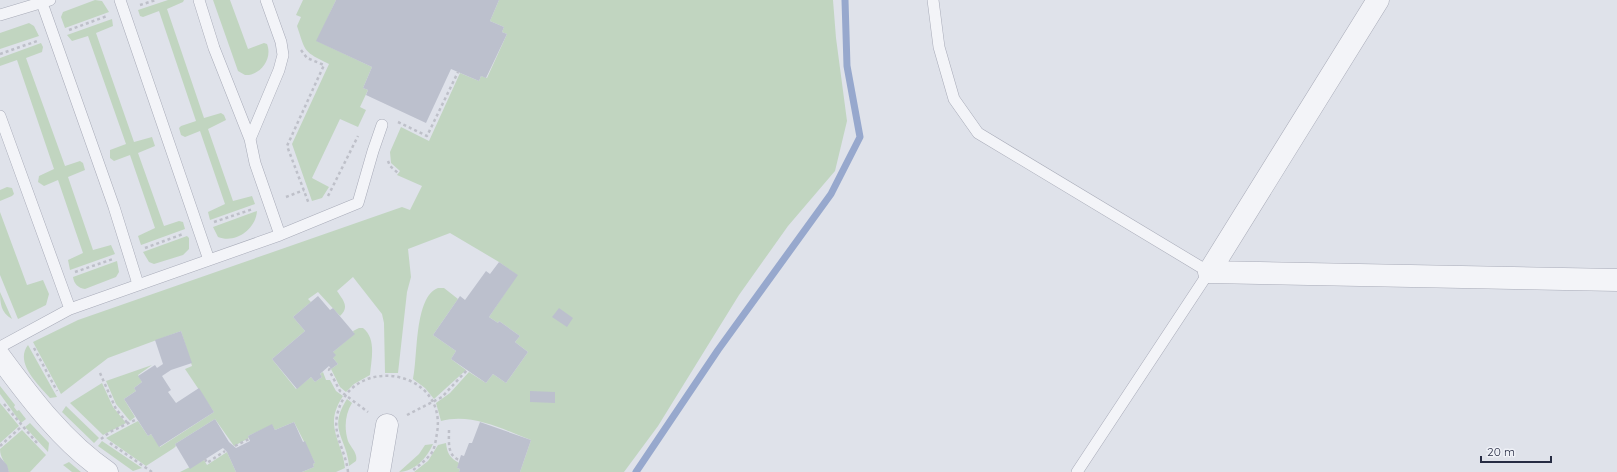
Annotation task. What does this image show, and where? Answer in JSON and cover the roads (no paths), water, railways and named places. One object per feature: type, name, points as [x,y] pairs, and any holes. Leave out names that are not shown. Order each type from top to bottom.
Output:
[{"type":"street","points":[[1209,272],[1378,0]]},
{"type":"street","points":[[1209,272],[1617,280]]},
{"type":"street","points":[[0,358],[42,410],[86,458],[107,472]]},
{"type":"street","points":[[379,472],[387,425]]},
{"type":"lane","points":[[199,0],[214,48],[250,139],[255,163],[280,235]]},
{"type":"lane","points":[[250,139],[279,70],[283,56],[281,42],[266,0]]},
{"type":"lane","points":[[933,0],[939,46],[954,100],[978,133],[1209,272],[1077,472]]},
{"type":"lane","points":[[0,15],[46,1],[53,35],[109,193],[138,284]]},
{"type":"lane","points":[[122,5],[209,260]]},
{"type":"lane","points":[[0,116],[70,309]]},
{"type":"lane","points":[[0,347],[70,309],[280,235],[358,203],[382,125]]},
{"type":"waterway","points":[[636,472],[718,350],[831,194],[860,137],[847,66],[845,0]]}]
